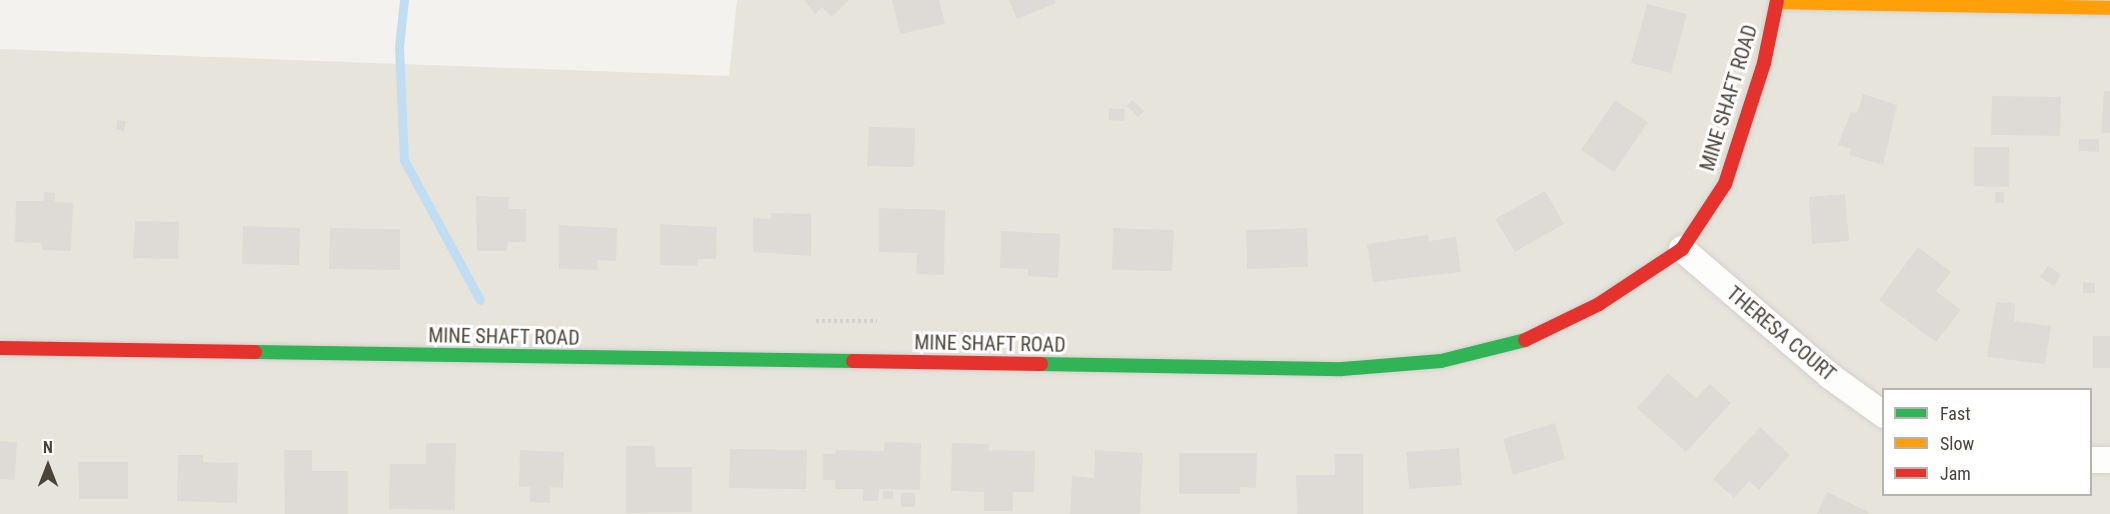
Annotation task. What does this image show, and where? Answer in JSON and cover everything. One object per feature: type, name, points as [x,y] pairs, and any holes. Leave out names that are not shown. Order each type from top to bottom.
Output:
[{"type":"street","points":[[1777,1],[2110,8]]},
{"type":"street","name":"MINE SHAFT ROAD","points":[[0,348],[1342,369],[1441,361],[1536,337],[1599,304],[1682,249],[1725,184],[1764,63],[1777,1]]},
{"type":"street","name":"THERESA COURT","points":[[1682,249],[1830,376],[1882,414]]},
{"type":"street","points":[[2092,460],[2110,460]]},
{"type":"path","points":[[816,321],[877,321]]},
{"type":"shaded area","points":[[737,0],[2110,0],[2110,514],[0,514],[0,49],[729,76]]},
{"type":"building","points":[[804,0],[849,0],[832,17],[822,7],[815,14]]},
{"type":"building","points":[[892,0],[939,0],[945,24],[900,34]]},
{"type":"building","points":[[1009,0],[1055,0],[1056,3],[1017,19]]},
{"type":"building","points":[[1647,4],[1687,14],[1671,73],[1631,63]]},
{"type":"building","points":[[2104,91],[2110,91],[2110,133],[2101,133]]},
{"type":"building","points":[[1863,94],[1897,105],[1883,165],[1849,155],[1851,149],[1838,145],[1851,112],[1857,113]]},
{"type":"building","points":[[1992,96],[2061,97],[2060,136],[1991,135]]},
{"type":"building","points":[[1132,100],[1144,111],[1138,117],[1127,106]]},
{"type":"building","points":[[1615,100],[1648,122],[1614,172],[1581,150]]},
{"type":"building","points":[[1109,108],[1125,109],[1124,121],[1109,120]]},
{"type":"building","points":[[117,120],[126,121],[124,131],[116,129]]},
{"type":"building","points":[[869,127],[915,128],[914,167],[867,166]]},
{"type":"building","points":[[2079,139],[2099,139],[2099,152],[2079,151]]},
{"type":"building","points":[[1974,147],[2009,147],[2009,187],[1974,186]]},
{"type":"building","points":[[1545,191],[1564,224],[1515,252],[1495,219]]},
{"type":"building","points":[[44,192],[55,193],[55,202],[73,203],[71,251],[42,250],[41,243],[15,242],[16,201],[44,201]]},
{"type":"building","points":[[1995,192],[2004,192],[2004,203],[1995,203]]},
{"type":"building","points":[[1845,194],[1849,241],[1812,244],[1809,197]]},
{"type":"building","points":[[476,196],[509,197],[508,209],[526,209],[526,242],[508,242],[507,251],[477,251]]},
{"type":"building","points":[[879,208],[945,210],[944,275],[916,274],[917,253],[879,252]]},
{"type":"building","points":[[771,213],[811,214],[811,256],[753,252],[753,218],[771,219]]},
{"type":"building","points":[[135,221],[179,222],[178,259],[133,258]]},
{"type":"building","points":[[660,224],[717,227],[716,259],[698,259],[697,266],[660,265]]},
{"type":"building","points":[[559,225],[617,228],[616,261],[598,260],[597,270],[559,269]]},
{"type":"building","points":[[243,226],[300,228],[299,265],[242,264]]},
{"type":"building","points":[[330,228],[400,229],[400,270],[329,269]]},
{"type":"building","points":[[1113,228],[1174,230],[1172,271],[1112,270]]},
{"type":"building","points":[[1307,228],[1308,267],[1247,269],[1246,230]]},
{"type":"building","points":[[1001,231],[1060,234],[1058,278],[1028,276],[1028,269],[1000,268]]},
{"type":"building","points":[[1428,235],[1429,241],[1456,237],[1461,272],[1373,282],[1367,244]]},
{"type":"building","points":[[1918,247],[1951,272],[1936,291],[1961,310],[1936,342],[1879,300]]},
{"type":"building","points":[[2048,266],[2061,274],[2054,286],[2040,277]]},
{"type":"building","points":[[2083,282],[2095,283],[2095,293],[2083,293]]},
{"type":"building","points":[[1996,302],[2015,303],[2014,321],[2051,326],[2045,364],[1987,357]]},
{"type":"building","points":[[2093,336],[2110,336],[2110,368],[2093,368]]},
{"type":"building","points":[[1668,373],[1696,398],[1710,384],[1731,403],[1686,452],[1637,408]]},
{"type":"building","points":[[1555,423],[1565,459],[1513,475],[1503,439]]},
{"type":"building","points":[[1760,427],[1790,455],[1759,490],[1749,481],[1734,498],[1713,479]]},
{"type":"building","points":[[0,441],[17,442],[15,480],[0,479]]},
{"type":"building","points":[[885,442],[921,443],[920,490],[879,489],[878,501],[863,501],[863,489],[835,489],[835,480],[823,480],[823,454],[835,454],[836,450],[884,451]]},
{"type":"building","points":[[426,443],[456,443],[455,510],[389,509],[390,464],[426,464]]},
{"type":"building","points":[[952,443],[989,444],[989,450],[1035,451],[1034,492],[1013,492],[1013,511],[984,511],[984,492],[951,491]]},
{"type":"building","points":[[626,446],[655,446],[656,467],[692,467],[692,512],[626,513]]},
{"type":"building","points":[[1459,448],[1462,485],[1409,489],[1406,452]]},
{"type":"building","points":[[730,449],[807,450],[806,489],[729,488]]},
{"type":"building","points":[[284,450],[312,450],[312,471],[348,471],[348,514],[285,514]]},
{"type":"building","points":[[520,450],[564,452],[563,488],[550,487],[550,503],[530,502],[530,487],[519,486]]},
{"type":"building","points":[[1095,450],[1143,453],[1140,514],[1070,514],[1072,476],[1094,478]]},
{"type":"building","points":[[1179,453],[1257,453],[1256,488],[1240,487],[1240,494],[1179,494]]},
{"type":"building","points":[[1334,454],[1363,454],[1363,514],[1297,514],[1296,475],[1335,475]]},
{"type":"building","points":[[178,455],[203,455],[203,462],[238,463],[237,503],[177,501]]},
{"type":"building","points":[[78,462],[128,462],[128,499],[79,499]]},
{"type":"building","points":[[883,491],[893,491],[893,499],[883,499]]},
{"type":"building","points":[[1827,492],[1869,512],[1868,514],[1817,514]]},
{"type":"building","points":[[901,493],[915,493],[915,507],[901,507]]},
{"type":"waterway","points":[[404,0],[399,47],[404,160],[480,300]]},
{"type":"traffic: fast","points":[[1041,364],[1342,369],[1441,361],[1525,340]]},
{"type":"traffic: fast","points":[[255,352],[853,361]]},
{"type":"traffic: slow","points":[[1777,2],[2110,8]]},
{"type":"traffic: jam","points":[[1525,340],[1599,304],[1682,249],[1725,184],[1764,63],[1777,0]]},
{"type":"traffic: jam","points":[[0,348],[255,352]]},
{"type":"traffic: jam","points":[[853,361],[1041,364]]}]
